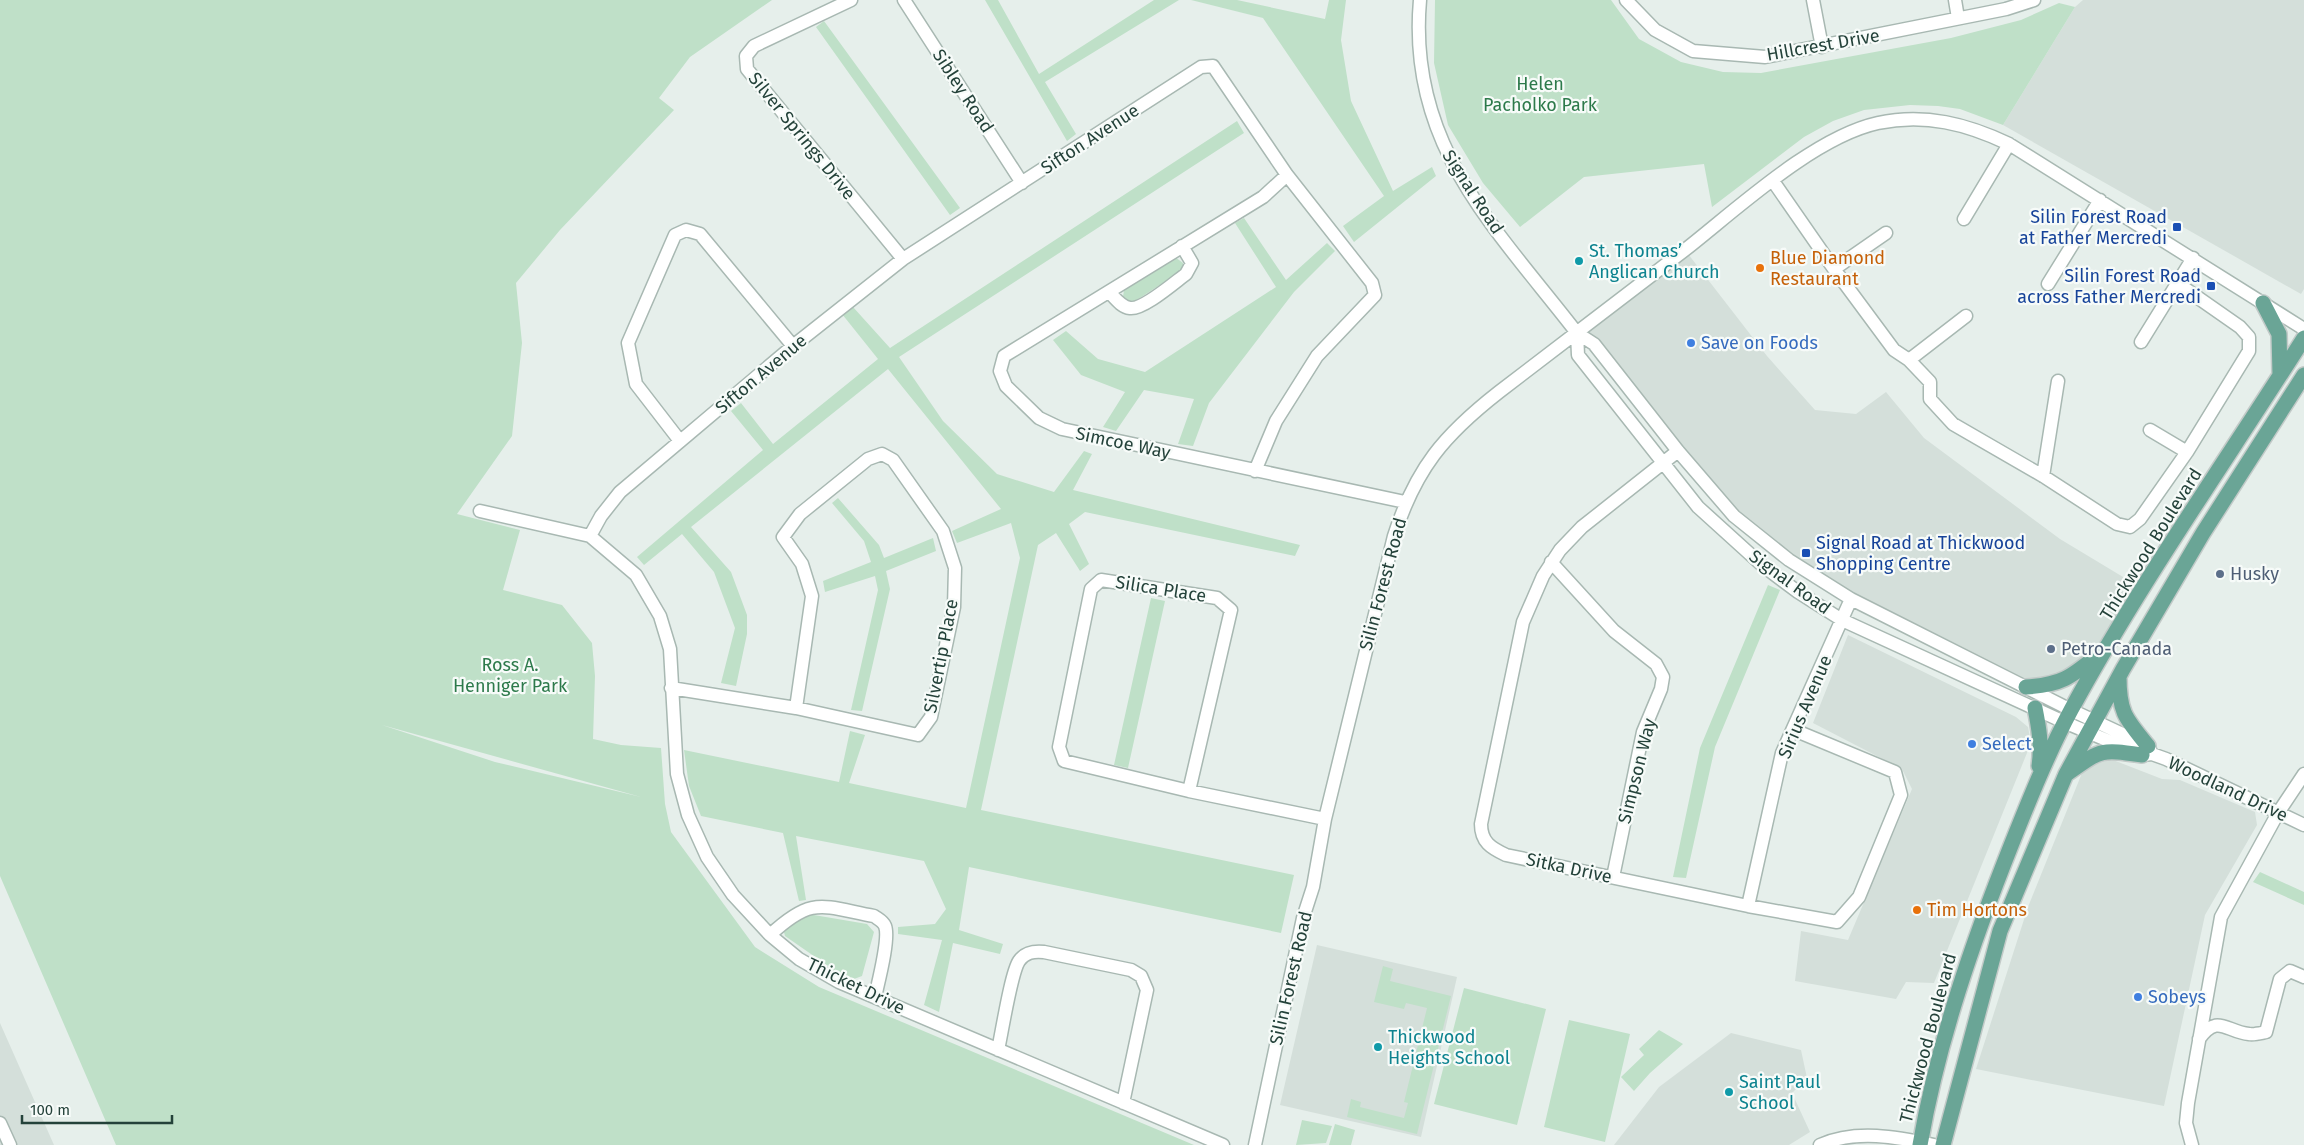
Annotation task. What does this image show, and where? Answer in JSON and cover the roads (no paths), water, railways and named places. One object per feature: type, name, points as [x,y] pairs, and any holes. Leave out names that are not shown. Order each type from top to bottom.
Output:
[{"type":"main road","points":[[2263,303],[2279,334],[2280,375]]},
{"type":"main road","name":"Thickwood Boulevard","points":[[1925,1144],[1957,991],[1991,895],[2037,782],[2068,716],[2107,648],[2304,338]]},
{"type":"main road","points":[[1943,1145],[2000,930],[2066,774],[2119,676],[2203,533],[2302,382]]},
{"type":"main road","points":[[2203,533],[2198,525],[2206,501],[2204,495]]},
{"type":"main road","points":[[2026,687],[2050,686],[2075,674],[2107,648]]},
{"type":"main road","points":[[2119,676],[2119,697],[2123,712],[2147,751]]},
{"type":"main road","points":[[2035,708],[2040,732],[2041,751],[2037,782]]},
{"type":"main road","points":[[2066,774],[2099,753],[2110,750],[2147,751]]},
{"type":"street","name":"Silver Springs Drive","points":[[851,0],[754,46],[746,56],[747,69],[903,259]]},
{"type":"street","name":"Sibley Road","points":[[904,0],[1022,183]]},
{"type":"street","name":"Signal Road","points":[[1420,0],[1419,33],[1423,82],[1435,126],[1447,155],[1482,210],[1576,333],[1594,344],[1678,451],[1734,516],[1789,560],[1851,600],[2026,687],[2068,716],[2091,727]]},
{"type":"street","name":"Hillcrest Drive","points":[[1626,0],[1655,30],[1693,51],[1765,57],[2006,9],[2034,0]]},
{"type":"street","points":[[1813,0],[1822,47]]},
{"type":"street","points":[[1955,0],[1958,18]]},
{"type":"street","name":"Sifton Avenue","points":[[590,536],[601,516],[620,492],[793,346],[903,259],[1200,67],[1213,66],[1287,175],[1372,283],[1375,295],[1317,356],[1276,421],[1255,472]]},
{"type":"street","name":"Silin Forest Road","points":[[1255,1145],[1303,918],[1314,887],[1325,818],[1394,536],[1405,502],[1433,454],[1461,423],[1576,333],[1773,181],[1844,134],[1877,123],[1920,118],[1939,120],[1972,128],[2009,144],[2304,329]]},
{"type":"street","points":[[1964,219],[2009,144]]},
{"type":"street","name":"Simcoe Way","points":[[1287,175],[1263,197],[1004,356],[1000,371],[1006,386],[1039,418],[1062,429],[1255,472],[1405,502]]},
{"type":"street","points":[[1773,181],[1834,269],[1894,350],[1909,360],[1930,382],[1930,399],[1953,424],[2043,476],[2116,524],[2130,527],[2140,519],[2187,452],[2250,351],[2249,337],[2240,327],[2177,284]]},
{"type":"street","points":[[2048,284],[2100,200]]},
{"type":"street","points":[[680,441],[636,384],[628,343],[675,235],[686,230],[700,234],[793,346]]},
{"type":"street","points":[[1834,269],[1886,233]]},
{"type":"street","points":[[1110,292],[1121,305],[1131,309],[1140,306],[1186,274],[1192,263],[1182,246]]},
{"type":"street","points":[[2140,342],[2193,258]]},
{"type":"street","points":[[1909,360],[1966,316]]},
{"type":"street","name":"Signal Road","points":[[1576,333],[1578,355],[1698,507],[1729,536],[1798,592],[1842,620],[2035,708],[2068,716]]},
{"type":"street","points":[[2043,476],[2058,381]]},
{"type":"street","points":[[2150,430],[2187,452]]},
{"type":"street","name":"Sitka Drive","points":[[1678,451],[1569,538],[1551,562],[1535,591],[1523,622],[1481,824],[1481,833],[1484,841],[1491,847],[1506,854],[1748,906],[1837,922],[1859,897],[1901,795],[1895,772],[1794,730]]},
{"type":"street","name":"Silvertip Place","points":[[671,688],[796,708],[918,735],[931,717],[954,607],[956,568],[943,531],[893,460],[882,454],[868,458],[800,514],[782,537],[802,564],[812,596],[796,708]]},
{"type":"street","name":"Thicket Drive","points":[[480,510],[590,536],[636,575],[660,616],[670,649],[675,758],[688,815],[707,857],[719,875],[733,895],[770,935],[812,967],[839,982],[1223,1145]]},
{"type":"street","name":"Simpson Way","points":[[1551,562],[1614,631],[1656,664],[1663,677],[1661,689],[1643,732],[1613,877]]},
{"type":"street","name":"Silica Place","points":[[1190,791],[1231,610],[1217,598],[1101,580],[1091,589],[1059,747],[1064,761],[1190,791],[1325,818]]},
{"type":"street","name":"Sirius Avenue","points":[[1748,906],[1782,754],[1851,600]]},
{"type":"street","name":"Woodland Drive","points":[[2091,727],[2147,751],[2304,825]]},
{"type":"street","points":[[2192,1145],[2186,1123],[2198,1038],[2221,917],[2278,813],[2304,774]]},
{"type":"street","points":[[770,935],[793,915],[819,906],[874,916],[884,923],[887,934],[875,997]]},
{"type":"street","points":[[998,1050],[1016,969],[1025,955],[1036,951],[1044,952],[1131,970],[1141,976],[1147,990],[1123,1103]]},
{"type":"street","points":[[2198,1038],[2207,1027],[2219,1024],[2250,1034],[2266,1032],[2280,979],[2290,972],[2304,977]]},
{"type":"street","points":[[0,1123],[10,1145]]},
{"type":"street","points":[[1820,1145],[1845,1137],[1870,1136],[1925,1144]]},
{"type":"place","name":"Silin Forest Road at Father Mercredi","points":[[2177,227]]},
{"type":"place","name":"St. Thomas’ Anglican Church","points":[[1579,261]]},
{"type":"place","name":"Blue Diamond Restaurant","points":[[1760,268]]},
{"type":"place","name":"Silin Forest Road across Father Mercredi","points":[[2211,286]]},
{"type":"place","name":"Save on Foods","points":[[1691,343]]},
{"type":"place","name":"Signal Road at Thickwood Shopping Centre","points":[[1806,553]]},
{"type":"place","name":"Husky","points":[[2220,574]]},
{"type":"place","name":"Petro-Canada","points":[[2051,649]]},
{"type":"place","name":"Select","points":[[1972,744]]},
{"type":"place","name":"Tim Hortons","points":[[1917,910]]},
{"type":"place","name":"Sobeys","points":[[2138,997]]},
{"type":"place","name":"Thickwood Heights School","points":[[1378,1047]]},
{"type":"place","name":"Saint Paul School","points":[[1729,1092]]},
{"type":"park label","name":"Helen Pacholko Park","points":[[1540,94]]},
{"type":"park label","name":"Ross A. Henniger Park","points":[[510,675]]}]
